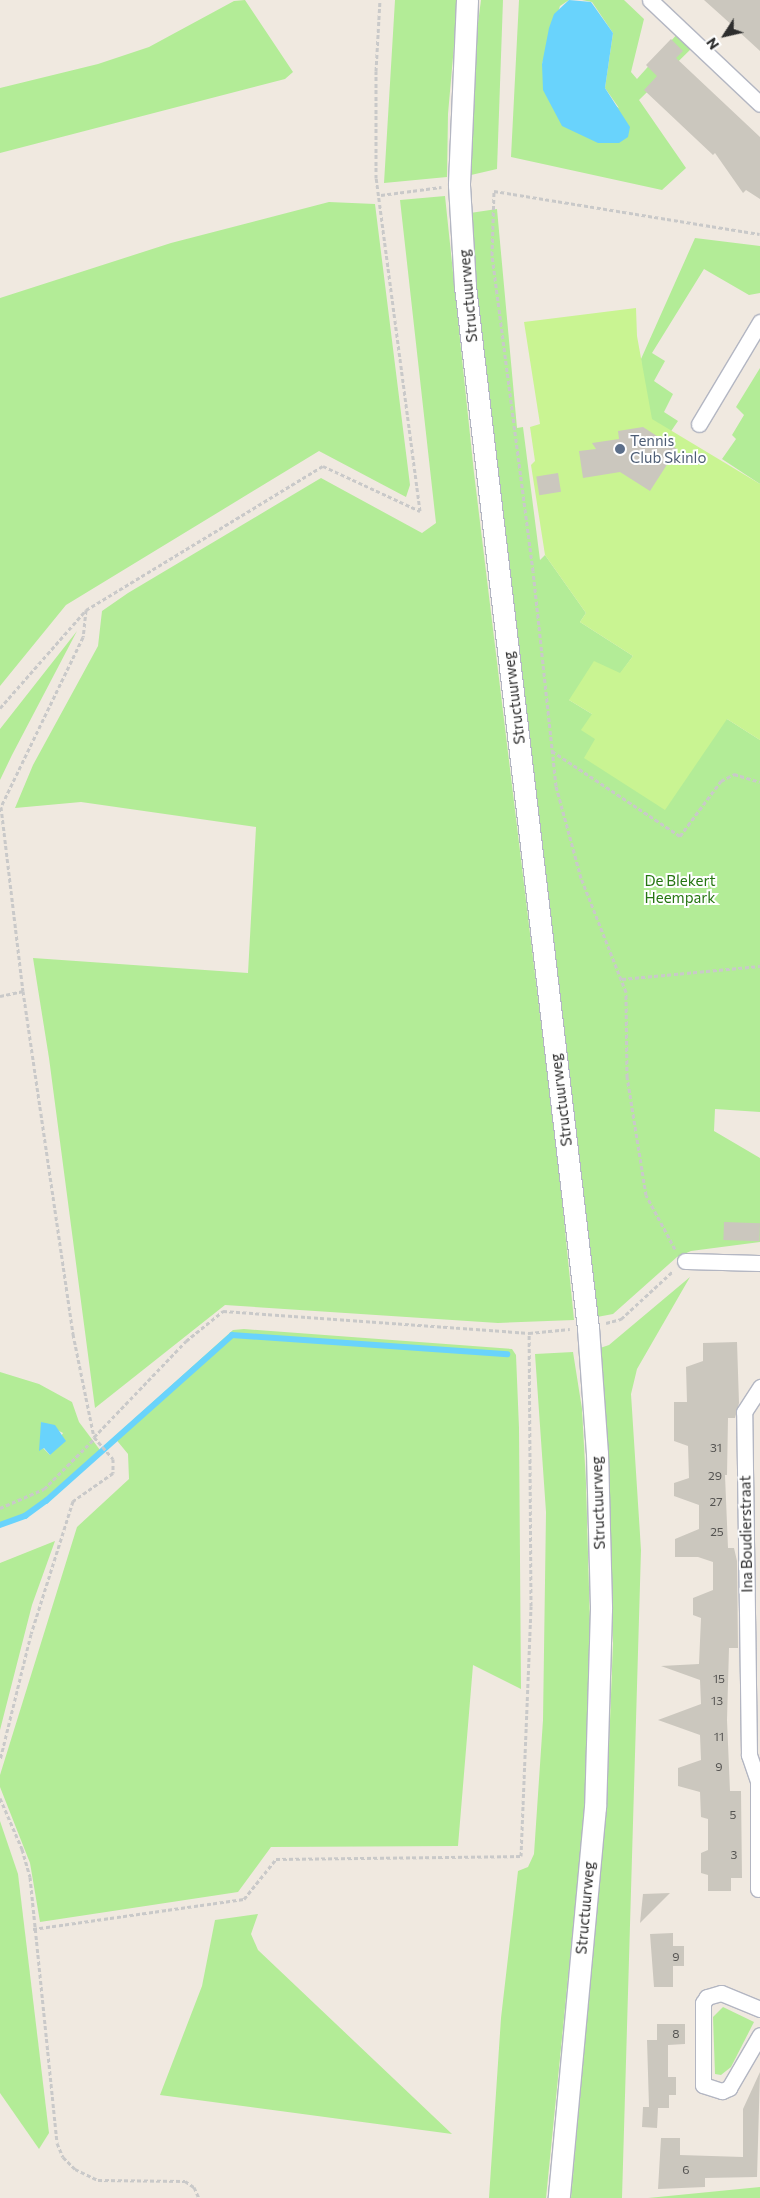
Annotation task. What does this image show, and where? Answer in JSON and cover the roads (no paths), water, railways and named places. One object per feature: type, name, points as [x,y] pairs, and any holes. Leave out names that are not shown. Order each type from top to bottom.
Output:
[{"type":"main road","name":"Structuurweg","points":[[467,2],[459,185],[465,286],[588,1328],[597,1453],[602,1609],[594,1807],[559,2198]]},
{"type":"street","points":[[650,0],[760,104]]},
{"type":"street","points":[[699,424],[760,322]]},
{"type":"street","points":[[685,1261],[760,1263]]},
{"type":"street","name":"Ina Boudierstraat","points":[[758,1389],[744,1412],[754,1605],[749,1755],[758,1781],[758,1889]]},
{"type":"street","points":[[760,2008],[721,1994],[707,1997],[703,2003],[704,2085],[722,2091],[729,2088],[760,2035]]},
{"type":"water","points":[[569,0],[591,2],[613,33],[605,88],[630,127],[628,137],[619,143],[598,143],[562,126],[543,90],[542,64],[549,28],[554,14]]},
{"type":"water","points":[[41,1422],[55,1425],[66,1441],[50,1455],[44,1448],[39,1451]]},
{"type":"waterway","points":[[0,1525],[25,1516],[46,1501],[232,1335],[507,1354]]},
{"type":"place","name":"Tennis Club Skinlo","points":[[620,449]]},
{"type":"park label","name":"De Blekert Heempark","points":[[680,888]]}]
